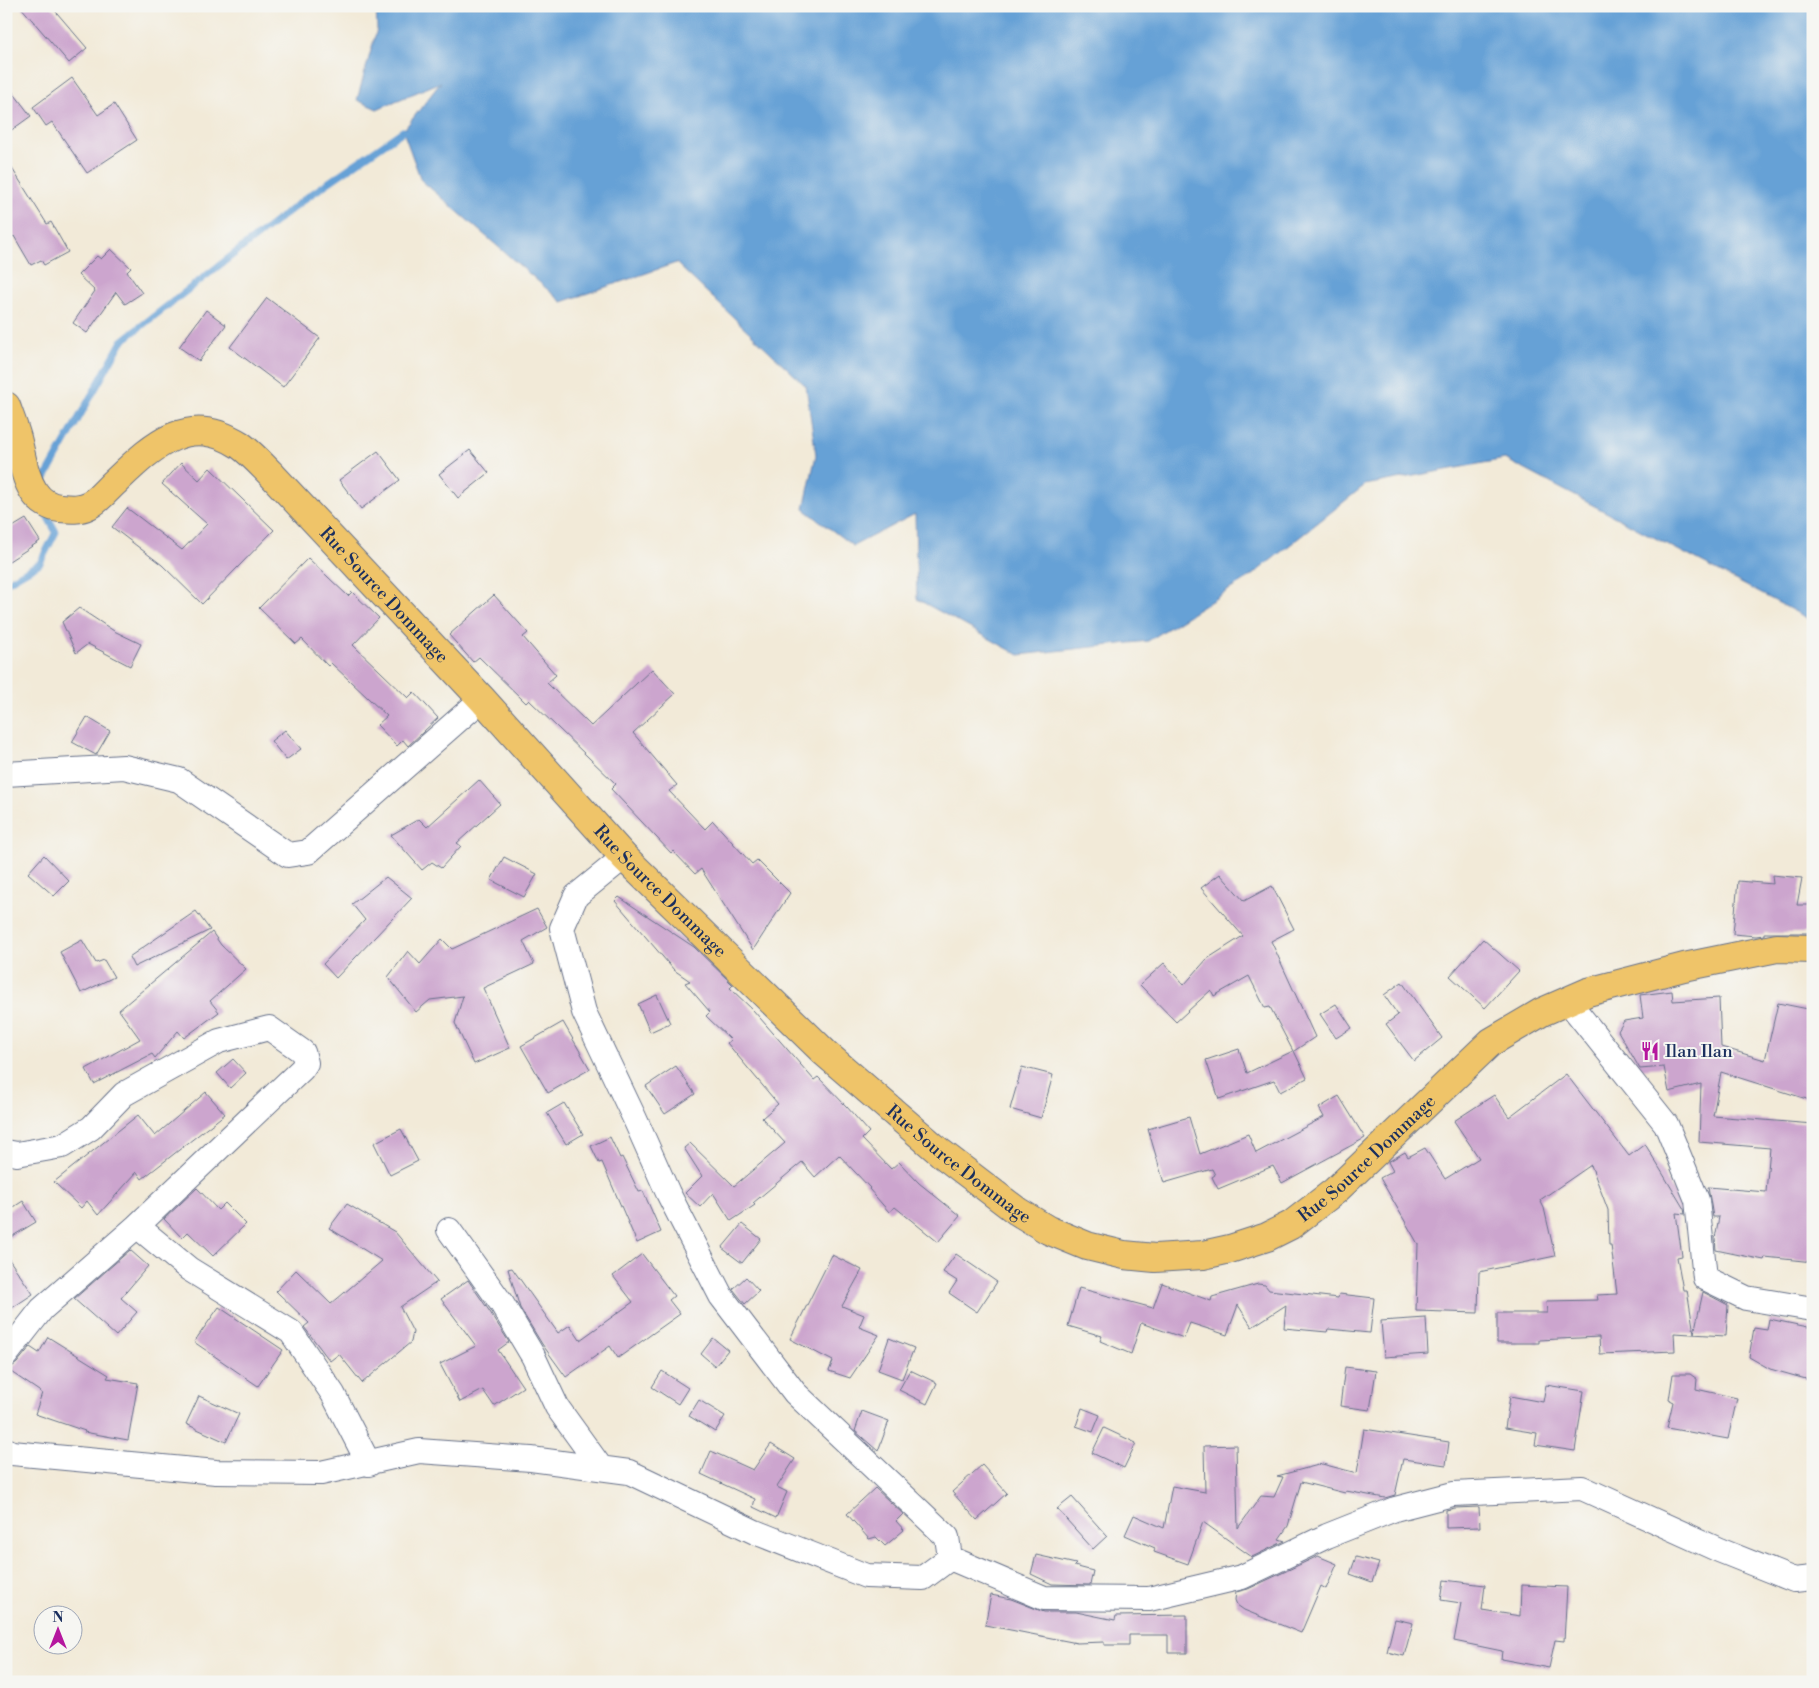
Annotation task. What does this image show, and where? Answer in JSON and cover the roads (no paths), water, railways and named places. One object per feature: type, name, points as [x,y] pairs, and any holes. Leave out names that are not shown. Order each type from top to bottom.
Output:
[{"type":"main road","name":"Rue Source Dommage","points":[[6,406],[17,437],[27,479],[36,494],[45,503],[54,507],[73,510],[92,504],[157,444],[173,436],[190,432],[208,433],[225,437],[242,446],[271,474],[482,699],[624,857],[825,1053],[941,1153],[1017,1211],[1048,1230],[1087,1246],[1124,1255],[1155,1258],[1203,1255],[1230,1249],[1266,1237],[1291,1225],[1335,1191],[1491,1042],[1542,1012],[1588,992],[1684,968],[1777,948],[1813,949]]},
{"type":"street","points":[[6,774],[124,767],[179,780],[288,855],[308,852],[482,699]]},
{"type":"street","points":[[624,857],[576,896],[562,928],[584,1012],[668,1193],[721,1296],[795,1393],[947,1537],[950,1558]]},
{"type":"street","points":[[1567,1000],[1666,1124],[1697,1200],[1705,1278],[1746,1298],[1813,1309]]},
{"type":"street","points":[[6,1152],[17,1154],[62,1146],[91,1128],[124,1094],[219,1042],[269,1028],[303,1052],[306,1062],[302,1069],[137,1226],[42,1309],[6,1355]]},
{"type":"street","points":[[137,1226],[189,1269],[291,1332],[333,1394],[369,1464]]},
{"type":"street","points":[[449,1230],[502,1304],[533,1356],[557,1407],[601,1468]]},
{"type":"street","points":[[8,1457],[216,1472],[320,1473],[369,1464],[420,1451],[530,1459],[629,1472],[755,1532],[866,1576],[923,1578],[950,1558]]},
{"type":"street","points":[[950,1558],[1044,1598],[1149,1599],[1242,1577],[1327,1536],[1395,1509],[1453,1494],[1582,1488],[1719,1550],[1794,1580],[1813,1578]]},
{"type":"water","points":[[376,6],[1813,6],[1813,621],[1505,459],[1365,485],[1251,576],[1148,641],[1019,655],[917,599],[915,514],[853,546],[804,509],[816,455],[806,386],[676,263],[562,302],[421,180],[403,131],[441,82],[377,109],[357,100],[377,29]]},
{"type":"waterway","points":[[40,487],[122,341],[306,198],[403,131]]},
{"type":"waterway","points":[[6,583],[40,563],[56,532],[45,512]]},
{"type":"place","name":"Ilan Ilan","points":[[1650,1051]]}]
